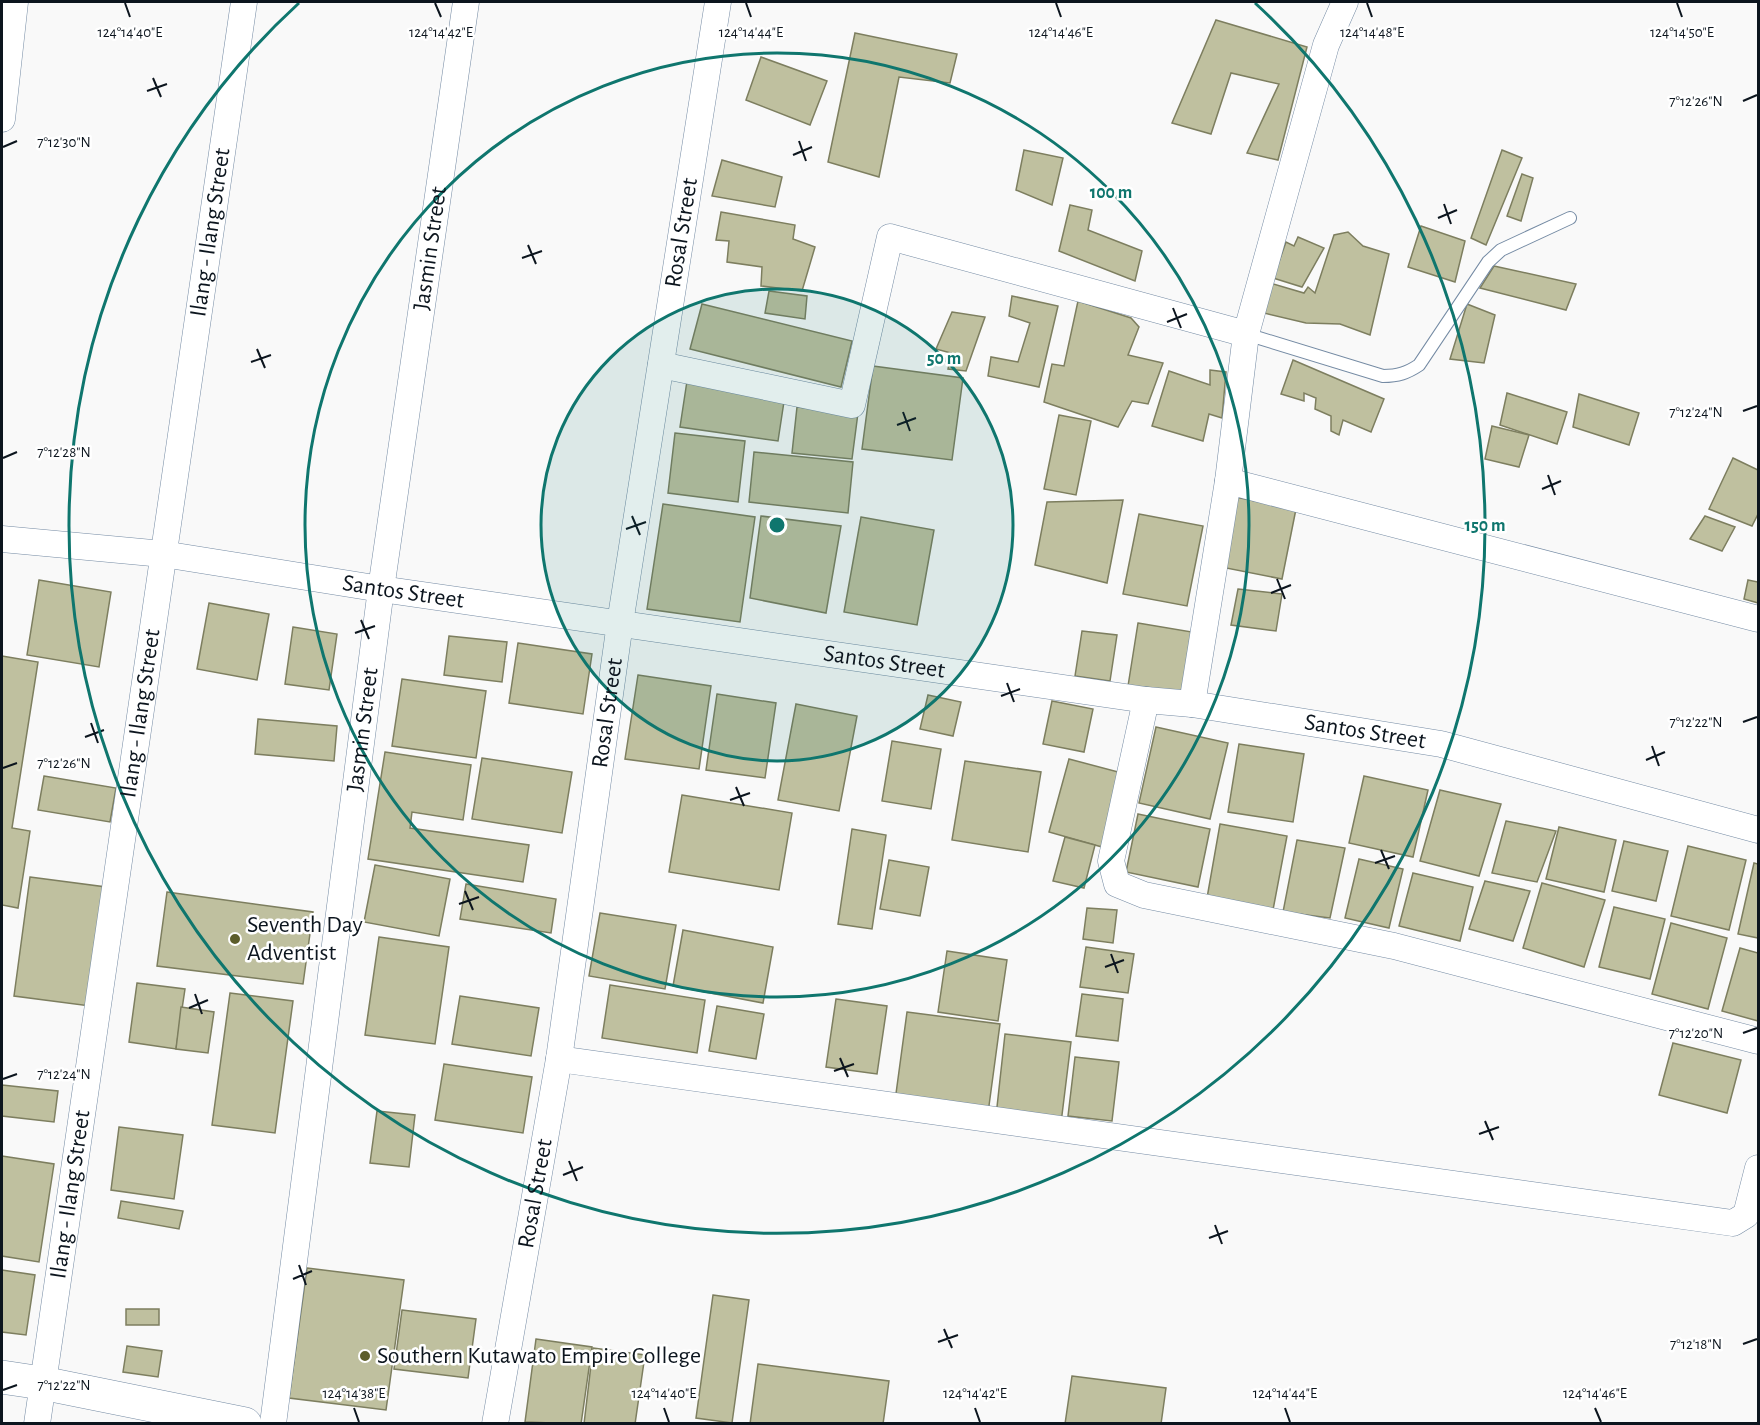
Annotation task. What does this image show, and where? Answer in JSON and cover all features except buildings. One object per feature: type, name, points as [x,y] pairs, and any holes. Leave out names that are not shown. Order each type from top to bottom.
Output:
[{"type":"main road","points":[[2,1377],[245,1424]]},
{"type":"street","points":[[2,119],[15,2]]},
{"type":"street","name":"Ilang - Ilang Street","points":[[37,1424],[244,2]]},
{"type":"street","name":"Jasmin Street","points":[[273,1424],[381,589],[466,2]]},
{"type":"street","name":"Rosal Street","points":[[495,1424],[559,1059],[620,623],[718,2]]},
{"type":"street","points":[[1192,704],[1228,481],[1246,334],[1326,45],[1345,2]]},
{"type":"street","points":[[661,364],[852,405],[890,237],[1246,334]]},
{"type":"street","points":[[1228,481],[1758,619]]},
{"type":"street","name":"Santos Street","points":[[2,539],[163,554],[381,589],[1146,700],[1192,704],[1441,744],[1758,830]]},
{"type":"street","points":[[1146,700],[1111,861],[1117,884],[1144,895],[1394,946],[1758,1041]]},
{"type":"street","points":[[559,1059],[1733,1223],[1746,1215],[1758,1168]]},
{"type":"lane","points":[[1246,334],[1383,376],[1395,376],[1408,372],[1419,365],[1488,262],[1501,250],[1570,219]]},
{"type":"place","name":"Seventh Day Adventist","points":[[235,939]]},
{"type":"place","name":"Southern Kutawato Empire College","points":[[365,1356]]}]
